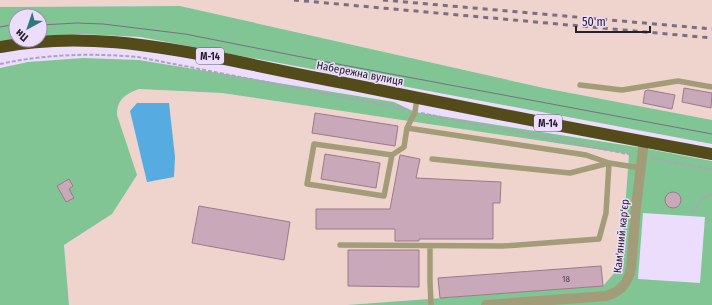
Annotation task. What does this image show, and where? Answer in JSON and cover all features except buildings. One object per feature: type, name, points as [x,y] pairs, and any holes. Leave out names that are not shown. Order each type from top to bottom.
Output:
[{"type":"highway","name":"Набережна вулиця","points":[[0,47],[40,42],[80,40],[139,44],[194,53],[417,98],[712,154]]},
{"type":"street","name":"Кам'яний кар'єр","points":[[486,305],[606,296],[614,294],[621,289],[630,276],[644,142]]},
{"type":"lane","points":[[580,85],[622,90],[678,81],[712,87]]},
{"type":"lane","points":[[392,155],[384,196],[307,184],[314,144],[392,155],[404,147],[408,128],[415,112],[417,98]]},
{"type":"lane","points":[[408,128],[586,155],[609,163],[641,168]]},
{"type":"lane","points":[[432,159],[570,173],[609,163]]},
{"type":"lane","points":[[340,246],[503,246],[599,239],[606,213],[609,163]]},
{"type":"lane","points":[[430,246],[430,282],[432,305]]},
{"type":"path","points":[[0,64],[64,55],[100,54],[138,57],[712,170]]},
{"type":"path","points":[[692,213],[704,197],[712,194]]},
{"type":"shaded area","points":[[0,0],[712,0],[712,120],[544,88],[180,6],[0,7]]},
{"type":"shaded area","points":[[139,89],[222,93],[629,154],[621,265],[603,286],[347,305],[69,305],[64,245],[112,214],[117,106],[127,93]]},
{"type":"green space","points":[[180,6],[544,88],[712,120],[712,144],[140,37],[82,34],[48,36],[48,8],[8,8],[8,42],[0,43],[0,7]]},
{"type":"green space","points":[[83,58],[139,60],[394,102],[415,112],[643,148],[712,161],[712,305],[347,305],[603,286],[621,265],[629,154],[222,93],[139,89],[126,95],[118,105],[117,110],[117,115],[137,175],[112,214],[64,245],[69,305],[0,305],[0,68],[28,62]],"holes":[[[643,213],[705,217],[700,283],[638,279]]]},
{"type":"water","points":[[137,103],[169,103],[175,157],[174,177],[147,182],[130,111]]},
{"type":"tram line","points":[[48,25],[77,23],[103,24],[185,34],[712,134]]},
{"type":"tram line","points":[[0,27],[8,26]]},
{"type":"railway","points":[[294,0],[712,38]]},
{"type":"railway","points":[[383,0],[712,29]]}]
